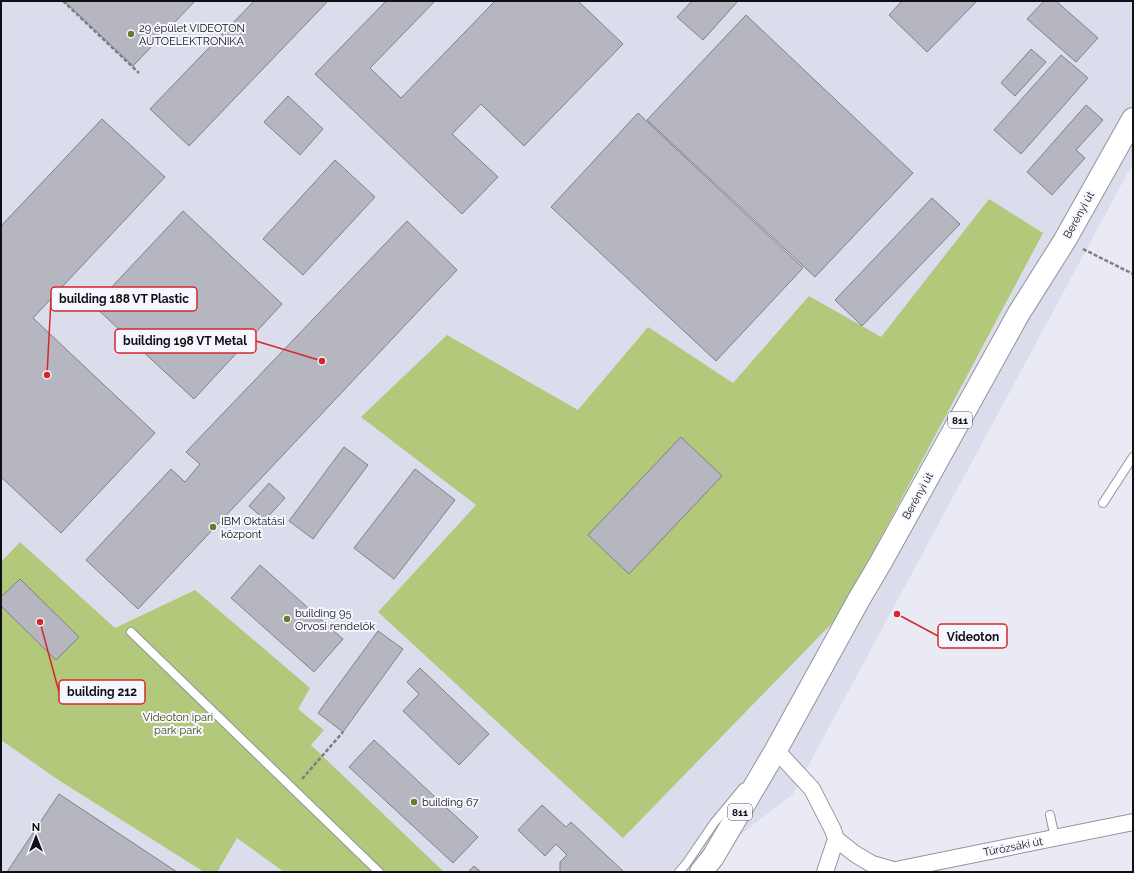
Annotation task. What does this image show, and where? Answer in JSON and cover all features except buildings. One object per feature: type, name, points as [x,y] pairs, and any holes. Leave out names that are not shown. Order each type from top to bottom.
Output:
[{"type":"main road","name":"Berényi út","points":[[701,872],[713,857],[776,750],[1019,313],[1065,240],[1133,119]]},
{"type":"street","points":[[776,750],[812,790],[833,830],[836,840],[825,872]]},
{"type":"street","name":"Túrózsáki út","points":[[836,840],[872,864],[889,871],[1133,822]]},
{"type":"lane","points":[[1103,503],[1133,456]]},
{"type":"lane","points":[[132,632],[380,872]]},
{"type":"lane","points":[[678,872],[686,864],[714,823],[776,750]]},
{"type":"lane","points":[[1050,815],[1056,838]]},
{"type":"path","points":[[63,1],[138,72]]},
{"type":"path","points":[[1065,240],[1133,274]]},
{"type":"path","points":[[293,789],[343,732]]},
{"type":"shaded area","points":[[1,1],[1133,1],[1133,163],[793,794],[692,872],[1,872]]},
{"type":"green space","points":[[989,199],[1043,233],[839,616],[623,838],[378,612],[476,505],[361,417],[447,335],[578,410],[648,327],[733,383],[809,296],[881,337]]},
{"type":"green space","name":"Videoton ipari park park","points":[[20,542],[115,628],[195,590],[310,688],[298,709],[324,730],[311,745],[444,872],[284,872],[237,838],[217,872],[204,872],[60,781],[1,740],[1,562]]},
{"type":"place","name":"29 épület VIDEOTON AUTOELEKTRONIKA","points":[[131,34]]},
{"type":"place","name":"building 198 VT Metal","points":[[322,361]]},
{"type":"place","name":"building 188 VT Plastic","points":[[47,375]]},
{"type":"place","name":"IBM Oktatási központ","points":[[213,527]]},
{"type":"place","name":"Videoton","points":[[897,614]]},
{"type":"place","name":"building 95 Orvosi rendelők","points":[[287,619]]},
{"type":"place","name":"building 212","points":[[40,622]]},
{"type":"place","name":"building 67","points":[[414,802]]}]
